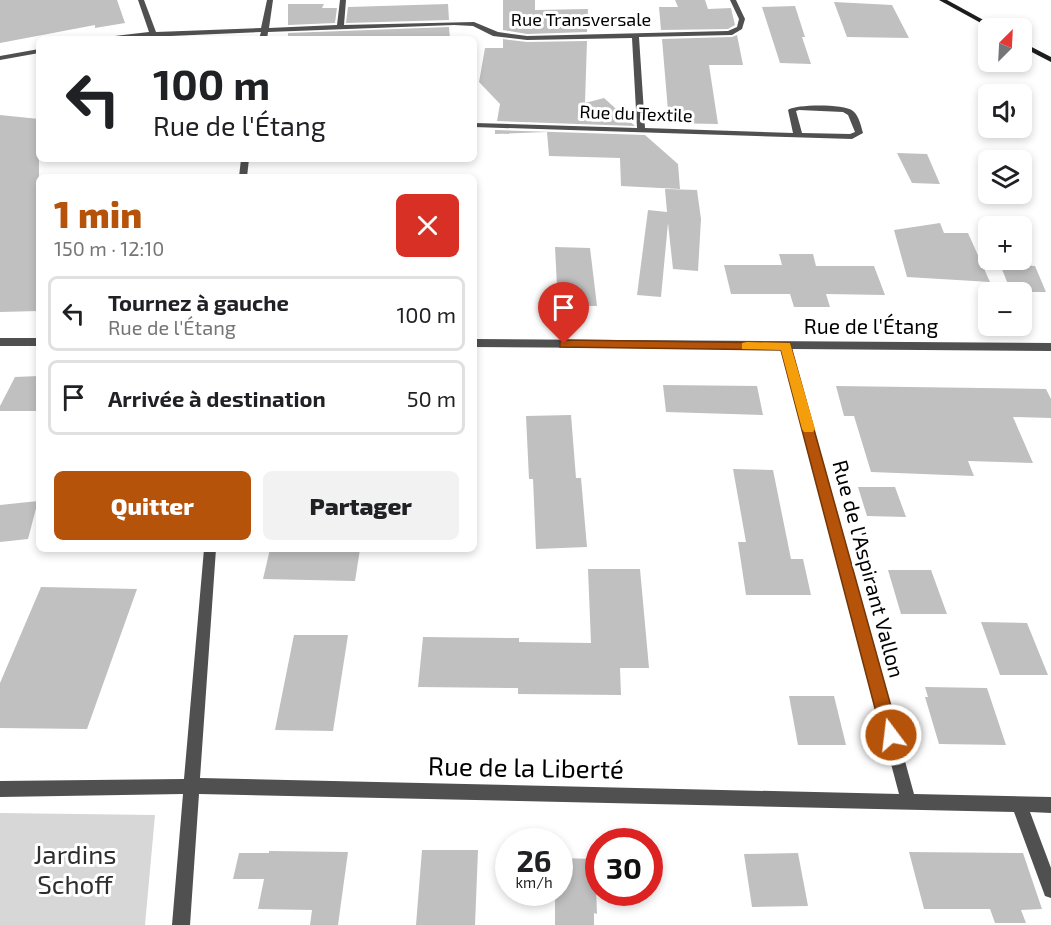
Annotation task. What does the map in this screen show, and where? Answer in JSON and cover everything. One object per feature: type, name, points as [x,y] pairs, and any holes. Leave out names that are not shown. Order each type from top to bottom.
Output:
[{"type":"main road","points":[[942,0],[978,19]]},
{"type":"main road","points":[[1032,50],[1051,60]]},
{"type":"street","points":[[141,0],[153,34]]},
{"type":"street","points":[[264,36],[270,0]]},
{"type":"street","points":[[340,27],[343,0]]},
{"type":"street","name":"Rue Transversale","points":[[134,36],[454,23],[474,24],[496,34],[527,38],[729,33],[740,27],[742,19],[733,0]]},
{"type":"street","points":[[635,36],[641,130]]},
{"type":"street","points":[[0,58],[36,52]]},
{"type":"street","name":"Rue du Textile","points":[[477,125],[852,137],[859,133],[852,114],[844,110],[799,108],[792,110],[798,135]]},
{"type":"street","points":[[0,342],[36,342]]},
{"type":"street","name":"Rue de l'Étang","points":[[477,343],[1051,347]]},
{"type":"street","name":"Rue de l'Aspirant Vallon","points":[[786,346],[909,803]]},
{"type":"street","points":[[181,925],[210,552]]},
{"type":"street","name":"Rue de la Liberté","points":[[0,789],[191,786],[1051,805]]},
{"type":"street","points":[[1019,804],[1051,890]]},
{"type":"green space","name":"Jardins Schoff","points":[[0,813],[155,815],[145,925],[0,925]]},
{"type":"building","points":[[0,0],[117,0],[125,23],[95,28],[95,25],[0,43]]},
{"type":"building","points":[[503,0],[535,0],[535,10],[588,9],[587,32],[527,34],[503,30]]},
{"type":"building","points":[[675,0],[705,0],[708,9],[731,8],[735,25],[728,29],[661,30],[659,7],[678,7]]},
{"type":"building","points":[[834,2],[892,5],[909,38],[847,37]]},
{"type":"building","points":[[288,4],[324,4],[322,8],[337,8],[335,23],[288,25]]},
{"type":"building","points":[[448,4],[449,20],[346,23],[348,7]]},
{"type":"building","points":[[795,6],[811,64],[780,63],[762,7]]},
{"type":"building","points":[[449,27],[450,36],[288,36],[288,33]]},
{"type":"building","points":[[737,35],[743,65],[709,65],[718,124],[669,123],[662,39]]},
{"type":"building","points":[[503,39],[527,42],[587,41],[585,103],[604,98],[635,126],[497,121],[500,104],[479,82],[485,48],[503,48]]},
{"type":"building","points":[[0,115],[36,119],[36,162],[39,162],[39,174],[36,174],[36,311],[0,312]]},
{"type":"building","points":[[495,130],[645,135],[678,164],[680,189],[621,186],[620,158],[549,156],[547,132],[495,134]]},
{"type":"building","points":[[897,153],[927,154],[940,184],[912,183]]},
{"type":"building","points":[[665,189],[697,190],[701,219],[698,271],[673,269],[668,223],[661,297],[637,295],[648,210],[667,212]]},
{"type":"building","points":[[940,223],[944,233],[968,233],[978,255],[978,270],[985,270],[990,282],[907,277],[894,230]]},
{"type":"building","points":[[555,247],[590,248],[597,306],[558,306]]},
{"type":"building","points":[[779,254],[813,254],[816,266],[874,266],[885,295],[826,294],[830,307],[794,307],[790,294],[731,294],[724,265],[782,265]]},
{"type":"building","points":[[1032,266],[1035,266],[1046,292],[1032,292],[1032,282],[1007,282],[1002,270],[1032,270]]},
{"type":"building","points":[[36,376],[36,411],[0,411],[0,406],[15,377]]},
{"type":"building","points":[[663,385],[757,386],[763,415],[666,412]]},
{"type":"building","points":[[836,386],[1046,389],[1051,399],[1051,418],[1013,417],[1033,463],[968,461],[974,476],[871,472],[854,416],[844,416]]},
{"type":"building","points":[[571,415],[576,478],[581,478],[587,547],[536,549],[533,479],[529,479],[526,416]]},
{"type":"building","points":[[733,469],[773,470],[791,559],[803,559],[811,595],[746,595],[738,542],[746,542]]},
{"type":"building","points":[[858,487],[895,487],[906,517],[867,516]]},
{"type":"building","points":[[36,501],[28,539],[0,542],[0,505]]},
{"type":"building","points":[[269,552],[360,552],[355,581],[263,579]]},
{"type":"building","points":[[588,569],[640,569],[649,668],[620,668],[621,695],[518,694],[518,688],[418,687],[423,637],[519,638],[519,642],[591,643]]},
{"type":"building","points":[[888,570],[931,570],[947,614],[901,614]]},
{"type":"building","points":[[41,587],[137,589],[87,729],[0,728],[0,683]]},
{"type":"building","points":[[981,622],[1027,623],[1048,675],[1000,675]]},
{"type":"building","points":[[294,635],[348,635],[333,731],[275,730]]},
{"type":"building","points":[[925,687],[987,688],[1006,745],[939,744],[925,697],[928,697]]},
{"type":"building","points":[[789,696],[834,696],[846,745],[798,745]]},
{"type":"building","points":[[422,850],[478,850],[475,925],[416,925]]},
{"type":"building","points":[[269,851],[348,852],[338,925],[310,925],[312,910],[258,909],[264,879],[233,879],[239,853],[269,853]]},
{"type":"building","points":[[909,852],[1023,853],[1042,909],[1021,910],[1026,923],[995,923],[990,909],[924,909]]},
{"type":"building","points":[[798,853],[808,906],[752,907],[744,854]]},
{"type":"building","points":[[573,858],[585,859],[585,906],[597,906],[594,925],[555,925],[555,906],[573,906]]},
{"type":"slow traffic","points":[[747,346],[786,346],[809,429]]},
{"type":"route","points":[[564,344],[786,346],[891,735]]}]
